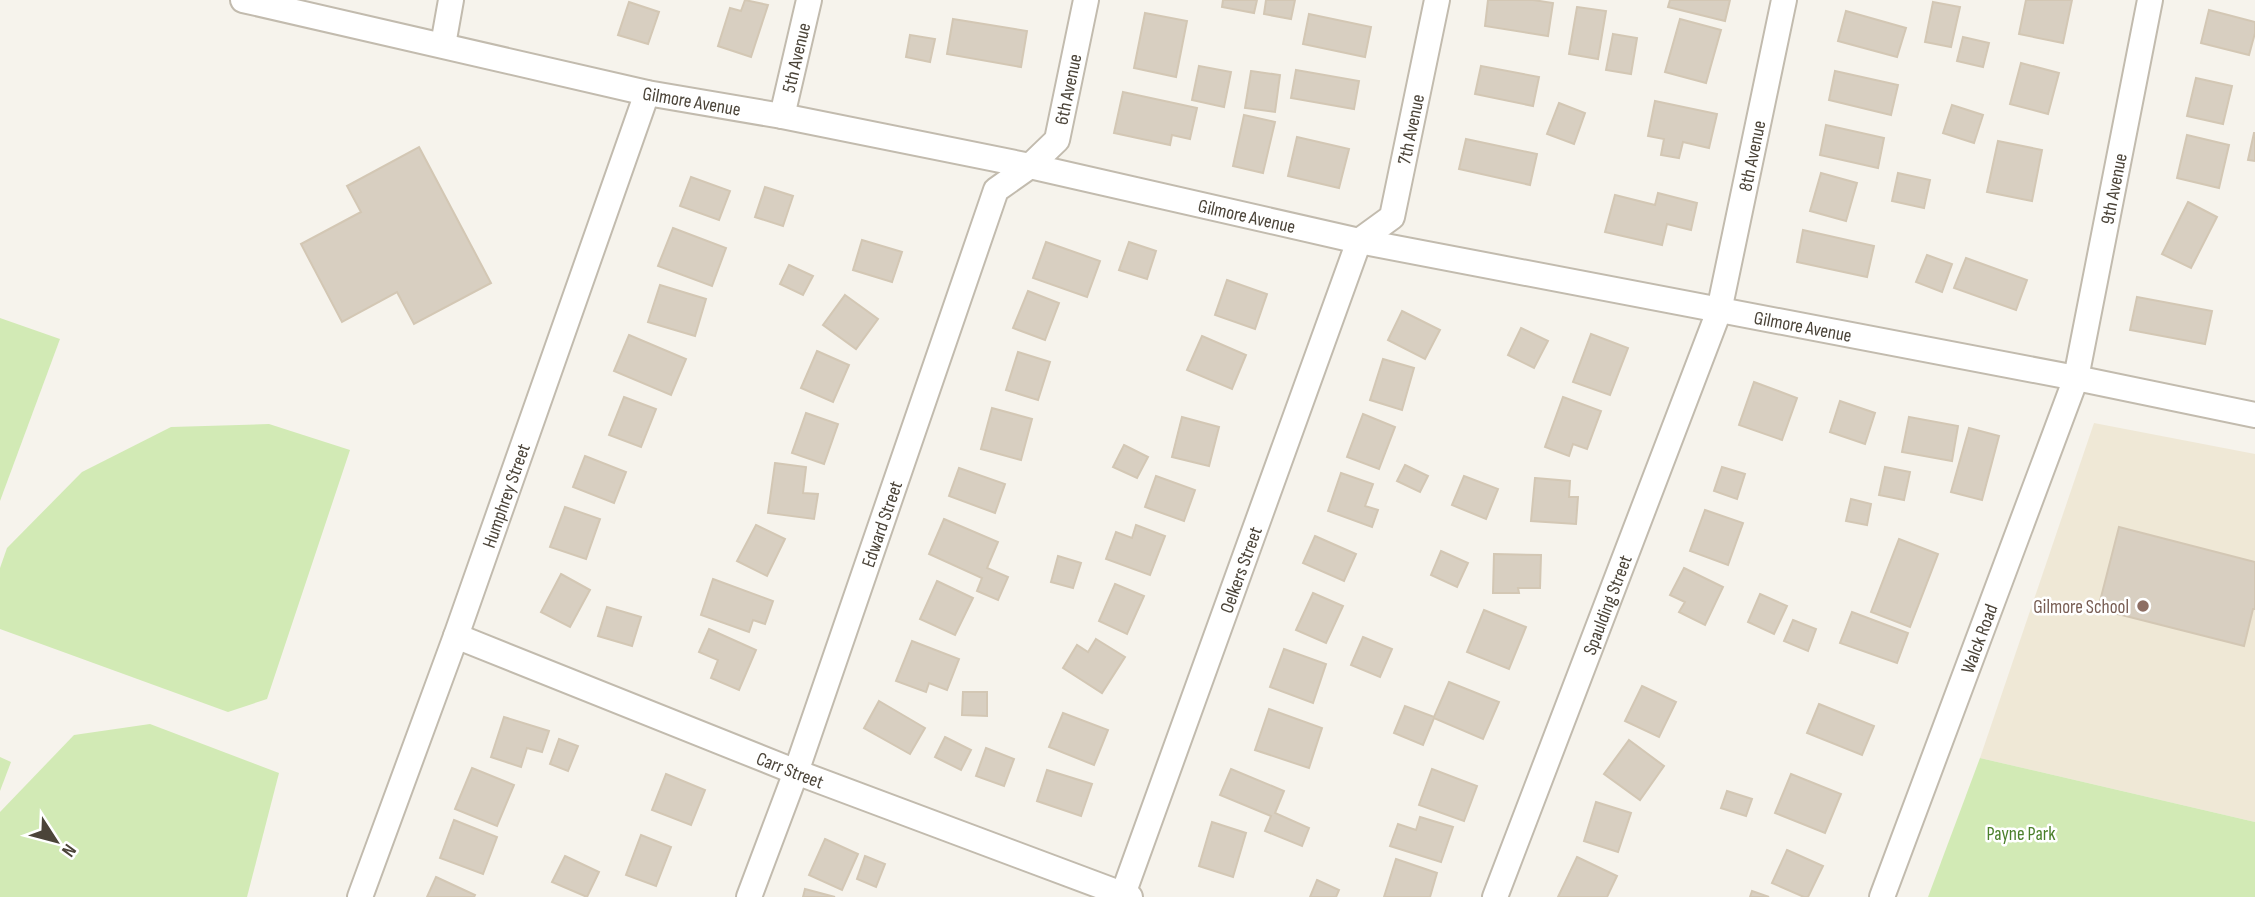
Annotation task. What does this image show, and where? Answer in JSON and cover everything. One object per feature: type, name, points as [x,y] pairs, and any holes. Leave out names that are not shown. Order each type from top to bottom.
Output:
[{"type":"street","name":"Gilmore Avenue","points":[[243,0],[647,93],[782,116],[1030,166],[1359,241],[2076,378],[2255,415]]},
{"type":"street","points":[[443,45],[451,0]]},
{"type":"street","name":"5th Avenue","points":[[782,116],[810,0]]},
{"type":"street","name":"6th Avenue","points":[[1030,166],[1057,140],[1086,0]]},
{"type":"street","name":"7th Avenue","points":[[1359,241],[1391,217],[1437,0]]},
{"type":"street","name":"8th Avenue","points":[[1719,311],[1784,0]]},
{"type":"street","name":"9th Avenue","points":[[2076,378],[2150,0]]},
{"type":"street","name":"Humphrey Street","points":[[360,897],[456,636],[647,93]]},
{"type":"street","name":"Edward Street","points":[[749,897],[796,772],[996,190],[1030,166]]},
{"type":"street","name":"Oelkers Street","points":[[1125,896],[1359,241]]},
{"type":"street","name":"Spaulding Street","points":[[1495,897],[1719,311]]},
{"type":"street","name":"Walck Road","points":[[1882,897],[2076,378]]},
{"type":"street","name":"Carr Street","points":[[456,636],[796,772],[1125,896]]},
{"type":"shaded area","name":"Gilmore School","points":[[2094,423],[2255,454],[2255,822],[1980,758]]},
{"type":"green space","points":[[0,318],[60,339],[0,501]]},
{"type":"green space","points":[[269,424],[350,450],[267,699],[228,712],[0,629],[0,568],[7,548],[82,472],[171,427]]},
{"type":"green space","points":[[150,724],[279,773],[247,897],[0,897],[0,812],[74,735]]},
{"type":"green space","points":[[0,757],[11,762],[0,791]]},
{"type":"green space","name":"Payne Park","points":[[1980,758],[2255,822],[2255,897],[1928,897]]},
{"type":"building","points":[[745,0],[768,5],[751,57],[718,46],[730,8],[741,11]]},
{"type":"building","points":[[1223,0],[1257,0],[1254,13],[1222,7]]},
{"type":"building","points":[[1266,0],[1295,0],[1291,19],[1264,14]]},
{"type":"building","points":[[1488,0],[1553,3],[1548,36],[1485,26]]},
{"type":"building","points":[[1670,0],[1730,0],[1725,21],[1668,7]]},
{"type":"building","points":[[2026,0],[2072,0],[2063,43],[2019,34]]},
{"type":"building","points":[[629,2],[659,12],[648,44],[618,35]]},
{"type":"building","points":[[1933,2],[1960,7],[1951,47],[1925,42]]},
{"type":"building","points":[[1577,7],[1606,11],[1598,59],[1569,54]]},
{"type":"building","points":[[2209,10],[2255,22],[2249,55],[2201,43]]},
{"type":"building","points":[[1846,11],[1906,28],[1897,57],[1838,41]]},
{"type":"building","points":[[1145,13],[1187,21],[1176,77],[1134,68]]},
{"type":"building","points":[[1309,14],[1371,27],[1365,57],[1303,44]]},
{"type":"building","points":[[953,19],[1027,31],[1021,67],[947,54]]},
{"type":"building","points":[[1680,19],[1721,30],[1706,83],[1665,72]]},
{"type":"building","points":[[1613,34],[1637,38],[1631,74],[1606,70]]},
{"type":"building","points":[[910,35],[935,39],[930,62],[906,57]]},
{"type":"building","points":[[1963,37],[1989,43],[1983,67],[1957,61]]},
{"type":"building","points":[[2021,63],[2059,73],[2048,114],[2010,104]]},
{"type":"building","points":[[1199,66],[1231,72],[1224,107],[1192,100]]},
{"type":"building","points":[[1481,66],[1539,77],[1533,106],[1475,94]]},
{"type":"building","points":[[1296,70],[1359,81],[1354,109],[1291,98]]},
{"type":"building","points":[[1251,71],[1280,75],[1275,112],[1245,108]]},
{"type":"building","points":[[1835,71],[1898,85],[1891,115],[1829,100]]},
{"type":"building","points":[[2196,78],[2232,86],[2223,124],[2187,116]]},
{"type":"building","points":[[1123,92],[1197,108],[1190,139],[1172,135],[1170,145],[1114,133]]},
{"type":"building","points":[[1655,101],[1717,114],[1709,148],[1683,142],[1679,158],[1661,155],[1664,139],[1648,136]]},
{"type":"building","points":[[1559,103],[1585,113],[1574,144],[1547,134]]},
{"type":"building","points":[[1952,105],[1983,115],[1974,143],[1943,133]]},
{"type":"building","points":[[1244,115],[1275,122],[1263,173],[1233,166]]},
{"type":"building","points":[[1826,125],[1884,138],[1878,168],[1820,155]]},
{"type":"building","points":[[2255,133],[2255,161],[2248,160]]},
{"type":"building","points":[[2187,135],[2229,145],[2219,188],[2177,178]]},
{"type":"building","points":[[1297,137],[1349,149],[1339,188],[1288,176]]},
{"type":"building","points":[[1466,139],[1537,154],[1530,185],[1459,169]]},
{"type":"building","points":[[1998,141],[2042,150],[2032,201],[1987,192]]},
{"type":"building","points":[[419,147],[491,283],[414,324],[397,292],[342,322],[301,244],[361,212],[347,186]]},
{"type":"building","points":[[1821,173],[1857,183],[1846,221],[1810,211]]},
{"type":"building","points":[[1898,173],[1930,180],[1924,208],[1892,201]]},
{"type":"building","points":[[691,177],[730,191],[719,220],[680,206]]},
{"type":"building","points":[[765,187],[793,196],[783,226],[755,217]]},
{"type":"building","points":[[1658,193],[1697,203],[1691,230],[1667,224],[1662,245],[1605,232],[1615,195],[1655,205]]},
{"type":"building","points":[[2188,202],[2217,217],[2191,268],[2162,254]]},
{"type":"building","points":[[673,228],[726,248],[712,286],[658,266]]},
{"type":"building","points":[[1803,230],[1874,246],[1867,277],[1797,262]]},
{"type":"building","points":[[862,240],[902,252],[892,282],[853,270]]},
{"type":"building","points":[[1046,242],[1100,261],[1087,297],[1033,278]]},
{"type":"building","points":[[1129,242],[1156,251],[1147,279],[1119,270]]},
{"type":"building","points":[[1927,255],[1952,264],[1942,292],[1916,282]]},
{"type":"building","points":[[1966,258],[2027,280],[2016,310],[1954,288]]},
{"type":"building","points":[[789,265],[813,276],[803,295],[780,284]]},
{"type":"building","points":[[1227,280],[1267,294],[1255,329],[1215,315]]},
{"type":"building","points":[[660,285],[706,299],[695,336],[648,322]]},
{"type":"building","points":[[1028,291],[1059,303],[1045,340],[1013,328]]},
{"type":"building","points":[[845,295],[878,319],[856,349],[823,325]]},
{"type":"building","points":[[2137,297],[2212,311],[2205,344],[2130,330]]},
{"type":"building","points":[[1402,311],[1440,330],[1425,359],[1388,340]]},
{"type":"building","points":[[1521,328],[1548,341],[1534,368],[1508,355]]},
{"type":"building","points":[[1591,334],[1628,348],[1610,395],[1573,382]]},
{"type":"building","points":[[629,335],[686,359],[671,395],[614,371]]},
{"type":"building","points":[[1202,336],[1246,355],[1232,389],[1187,370]]},
{"type":"building","points":[[817,351],[849,365],[833,402],[801,388]]},
{"type":"building","points":[[1018,352],[1050,362],[1038,400],[1006,390]]},
{"type":"building","points":[[1383,359],[1414,368],[1402,410],[1370,400]]},
{"type":"building","points":[[1754,382],[1797,398],[1782,440],[1739,425]]},
{"type":"building","points":[[624,397],[656,409],[641,447],[609,435]]},
{"type":"building","points":[[1563,397],[1601,411],[1587,449],[1573,444],[1569,456],[1545,447]]},
{"type":"building","points":[[1840,401],[1875,413],[1865,444],[1830,432]]},
{"type":"building","points":[[992,408],[1032,419],[1021,460],[981,449]]},
{"type":"building","points":[[806,413],[838,424],[824,464],[792,453]]},
{"type":"building","points":[[1363,414],[1395,427],[1379,469],[1347,457]]},
{"type":"building","points":[[1182,417],[1219,427],[1209,466],[1172,457]]},
{"type":"building","points":[[1909,417],[1958,426],[1952,461],[1902,452]]},
{"type":"building","points":[[1969,428],[1999,436],[1982,500],[1951,492]]},
{"type":"building","points":[[1124,445],[1148,457],[1137,478],[1113,467]]},
{"type":"building","points":[[585,456],[626,472],[614,503],[573,487]]},
{"type":"building","points":[[775,463],[806,467],[803,493],[818,494],[814,519],[768,513]]},
{"type":"building","points":[[1405,465],[1428,476],[1420,492],[1397,481]]},
{"type":"building","points":[[1722,467],[1745,474],[1737,499],[1714,491]]},
{"type":"building","points":[[1885,467],[1910,472],[1904,500],[1879,495]]},
{"type":"building","points":[[959,468],[1005,484],[995,513],[949,496]]},
{"type":"building","points":[[1341,473],[1373,484],[1365,506],[1378,510],[1372,527],[1328,511]]},
{"type":"building","points":[[1156,476],[1195,490],[1184,521],[1145,507]]},
{"type":"building","points":[[1464,476],[1498,489],[1486,519],[1452,505]]},
{"type":"building","points":[[1535,478],[1570,481],[1569,497],[1578,497],[1576,524],[1531,521]]},
{"type":"building","points":[[1851,499],[1871,504],[1867,525],[1846,521]]},
{"type":"building","points":[[565,507],[600,519],[586,559],[550,547]]},
{"type":"building","points":[[1705,510],[1743,523],[1728,565],[1690,551]]},
{"type":"building","points":[[944,519],[998,542],[987,568],[1008,577],[998,600],[977,591],[982,578],[929,554]]},
{"type":"building","points":[[756,525],[785,539],[767,576],[737,561]]},
{"type":"building","points":[[1136,525],[1165,536],[1150,575],[1106,559],[1116,532],[1132,538]]},
{"type":"building","points":[[2119,527],[2255,562],[2255,609],[2244,646],[2098,609]]},
{"type":"building","points":[[1315,536],[1356,554],[1344,581],[1303,563]]},
{"type":"building","points":[[1899,539],[1938,554],[1910,627],[1871,612]]},
{"type":"building","points":[[1441,551],[1468,563],[1457,587],[1431,575]]},
{"type":"building","points":[[1494,554],[1541,555],[1540,588],[1518,588],[1519,593],[1493,593]]},
{"type":"building","points":[[1058,556],[1081,563],[1073,588],[1051,582]]},
{"type":"building","points":[[1684,568],[1723,587],[1705,625],[1679,612],[1685,602],[1670,595]]},
{"type":"building","points":[[561,574],[590,590],[570,627],[541,612]]},
{"type":"building","points":[[713,579],[773,601],[765,624],[753,620],[749,632],[701,615]]},
{"type":"building","points":[[937,581],[973,598],[955,635],[920,619]]},
{"type":"building","points":[[1115,584],[1144,596],[1127,634],[1099,621]]},
{"type":"building","points":[[1313,593],[1343,606],[1326,643],[1296,630]]},
{"type":"building","points":[[1760,594],[1787,606],[1774,634],[1748,622]]},
{"type":"building","points":[[607,607],[641,617],[632,646],[598,636]]},
{"type":"building","points":[[1484,610],[1526,627],[1509,669],[1467,652]]},
{"type":"building","points":[[1852,612],[1908,633],[1897,663],[1840,643]]},
{"type":"building","points":[[1793,620],[1816,629],[1808,651],[1784,641]]},
{"type":"building","points":[[709,629],[756,650],[739,690],[711,678],[718,660],[699,652]]},
{"type":"building","points":[[1363,637],[1392,649],[1380,677],[1351,665]]},
{"type":"building","points":[[1096,639],[1125,657],[1102,693],[1063,668],[1077,645],[1088,652]]},
{"type":"building","points":[[912,641],[959,659],[947,690],[929,683],[926,692],[896,681]]},
{"type":"building","points":[[1284,649],[1326,664],[1313,703],[1270,687]]},
{"type":"building","points":[[1449,682],[1499,702],[1483,739],[1434,718],[1423,745],[1394,733],[1405,706],[1434,717]]},
{"type":"building","points":[[1642,686],[1676,702],[1659,737],[1625,721]]},
{"type":"building","points":[[963,692],[987,692],[987,716],[962,715]]},
{"type":"building","points":[[879,701],[925,728],[910,754],[864,728]]},
{"type":"building","points":[[1819,704],[1874,726],[1862,755],[1807,733]]},
{"type":"building","points":[[1269,709],[1322,728],[1309,768],[1255,750]]},
{"type":"building","points":[[1063,713],[1108,730],[1094,765],[1049,747]]},
{"type":"building","points":[[504,717],[549,731],[542,752],[527,748],[521,767],[491,757]]},
{"type":"building","points":[[945,737],[971,750],[961,770],[935,757]]},
{"type":"building","points":[[559,739],[578,746],[568,771],[550,764]]},
{"type":"building","points":[[1629,740],[1664,766],[1640,800],[1604,774]]},
{"type":"building","points":[[986,748],[1014,759],[1004,786],[976,776]]},
{"type":"building","points":[[472,768],[514,785],[497,826],[455,809]]},
{"type":"building","points":[[1231,769],[1284,791],[1275,813],[1309,828],[1302,846],[1265,831],[1271,816],[1220,795]]},
{"type":"building","points":[[1432,769],[1477,786],[1464,821],[1419,805]]},
{"type":"building","points":[[1047,770],[1092,784],[1081,816],[1037,801]]},
{"type":"building","points":[[666,774],[705,790],[691,825],[652,810]]},
{"type":"building","points":[[1791,774],[1841,794],[1825,833],[1775,813]]},
{"type":"building","points":[[1727,791],[1752,799],[1746,816],[1721,808]]},
{"type":"building","points":[[1596,802],[1631,813],[1618,852],[1584,841]]},
{"type":"building","points":[[1420,817],[1453,827],[1441,862],[1390,846],[1398,824],[1416,830]]},
{"type":"building","points":[[454,820],[497,837],[483,874],[440,858]]},
{"type":"building","points":[[1212,822],[1246,833],[1233,877],[1199,866]]},
{"type":"building","points":[[641,835],[671,847],[656,886],[626,875]]},
{"type":"building","points":[[825,839],[858,854],[842,890],[809,875]]},
{"type":"building","points":[[1787,850],[1823,866],[1808,897],[1772,883]]},
{"type":"building","points":[[565,856],[599,872],[587,897],[552,882]]},
{"type":"building","points":[[865,856],[885,864],[876,887],[857,879]]},
{"type":"building","points":[[1577,857],[1617,876],[1607,897],[1558,897]]},
{"type":"building","points":[[1396,859],[1437,873],[1430,897],[1384,897]]},
{"type":"building","points":[[436,877],[475,895],[427,897]]},
{"type":"building","points":[[1317,880],[1339,890],[1336,897],[1310,897]]},
{"type":"building","points":[[805,889],[835,897],[803,897]]},
{"type":"building","points":[[1752,891],[1769,897],[1750,897]]},
{"type":"place","name":"Gilmore School","points":[[2143,606]]}]
